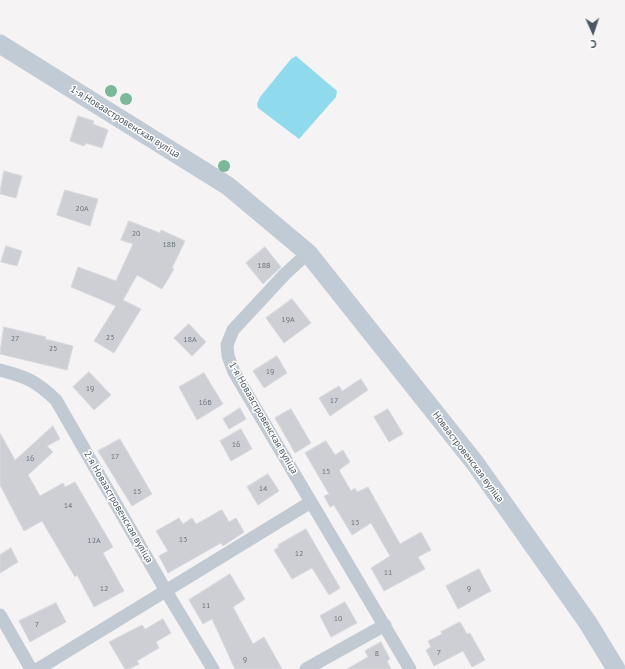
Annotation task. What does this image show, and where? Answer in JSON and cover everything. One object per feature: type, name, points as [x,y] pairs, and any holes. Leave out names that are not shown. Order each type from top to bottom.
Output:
[{"type":"main road","name":"1-я Новаастровенская вуліца","points":[[0,44],[228,186],[308,253]]},
{"type":"main road","name":"Новаастровенская вуліца","points":[[308,253],[475,463],[588,623],[616,669]]},
{"type":"street","name":"1-я Новаастровенская вуліца","points":[[308,253],[233,330],[227,345],[228,356],[234,372],[410,669]]},
{"type":"street","name":"2-я Новаастровенская вуліца","points":[[0,370],[17,374],[38,383],[56,400],[166,591],[213,669]]},
{"type":"street","points":[[38,669],[311,502]]},
{"type":"street","points":[[0,616],[31,669]]},
{"type":"street","points":[[306,669],[385,625]]},
{"type":"water","points":[[296,56],[337,91],[336,97],[299,139],[258,108],[257,104],[260,97],[291,59]]},
{"type":"building","points":[[78,116],[94,121],[93,124],[108,130],[102,148],[86,143],[84,146],[70,141]]},
{"type":"building","points":[[4,171],[22,176],[16,198],[0,194]]},
{"type":"building","points":[[65,190],[98,199],[90,226],[57,215]]},
{"type":"building","points":[[129,221],[160,233],[161,230],[185,241],[172,268],[174,269],[162,289],[137,275],[123,300],[141,309],[114,353],[94,341],[116,306],[71,287],[78,267],[116,281],[133,244],[121,240]]},
{"type":"building","points":[[6,246],[22,251],[17,266],[1,262]]},
{"type":"building","points":[[265,247],[281,267],[263,284],[246,263]]},
{"type":"building","points":[[292,299],[311,323],[284,343],[266,318]]},
{"type":"building","points":[[189,324],[206,342],[192,356],[174,338]]},
{"type":"building","points":[[4,327],[46,337],[45,339],[73,346],[67,370],[0,354]]},
{"type":"building","points":[[277,356],[287,373],[264,388],[253,371]]},
{"type":"building","points":[[89,372],[111,395],[94,410],[73,387]]},
{"type":"building","points":[[204,373],[223,404],[197,420],[179,387]]},
{"type":"building","points":[[361,379],[368,390],[330,416],[319,398],[339,386],[342,391]]},
{"type":"building","points":[[240,408],[246,419],[229,429],[223,419]]},
{"type":"building","points":[[291,409],[311,443],[295,453],[275,418]]},
{"type":"building","points":[[388,409],[403,434],[389,442],[374,417]]},
{"type":"building","points":[[53,426],[60,439],[47,446],[53,452],[28,475],[40,496],[63,483],[65,487],[75,482],[113,547],[103,553],[124,591],[94,607],[77,575],[75,577],[42,521],[24,531],[0,485],[0,433],[15,460]]},
{"type":"building","points":[[241,429],[252,449],[231,461],[220,441]]},
{"type":"building","points":[[120,439],[152,494],[132,506],[98,451]]},
{"type":"building","points":[[326,441],[335,455],[343,450],[350,462],[339,470],[351,491],[355,488],[357,492],[368,487],[400,544],[421,532],[431,550],[418,557],[425,569],[384,591],[371,568],[390,556],[371,523],[352,535],[334,505],[330,507],[324,496],[329,494],[305,453]]},
{"type":"building","points":[[268,474],[279,491],[258,505],[247,487]]},
{"type":"building","points":[[222,510],[229,522],[236,518],[244,532],[223,546],[221,543],[168,573],[159,556],[168,551],[156,531],[179,518],[183,524],[192,518],[196,524]]},
{"type":"building","points":[[306,529],[340,588],[329,595],[312,568],[292,579],[274,550],[279,547],[278,545]]},
{"type":"building","points":[[11,548],[18,562],[0,573],[0,555]]},
{"type":"building","points":[[479,569],[491,591],[458,609],[446,586]]},
{"type":"building","points":[[230,574],[245,599],[233,607],[253,644],[264,637],[282,669],[235,669],[212,619],[203,624],[189,600]]},
{"type":"building","points":[[345,602],[357,623],[331,637],[320,616]]},
{"type":"building","points":[[56,603],[66,622],[30,642],[19,621]]},
{"type":"building","points":[[163,619],[171,633],[156,642],[159,648],[137,661],[139,664],[129,669],[125,669],[109,642],[142,625],[145,629]]},
{"type":"building","points":[[460,622],[467,634],[470,633],[485,660],[472,667],[463,651],[434,666],[426,650],[431,647],[428,641]]},
{"type":"building","points":[[381,642],[390,659],[387,661],[391,669],[347,669],[368,657],[365,651]]}]
